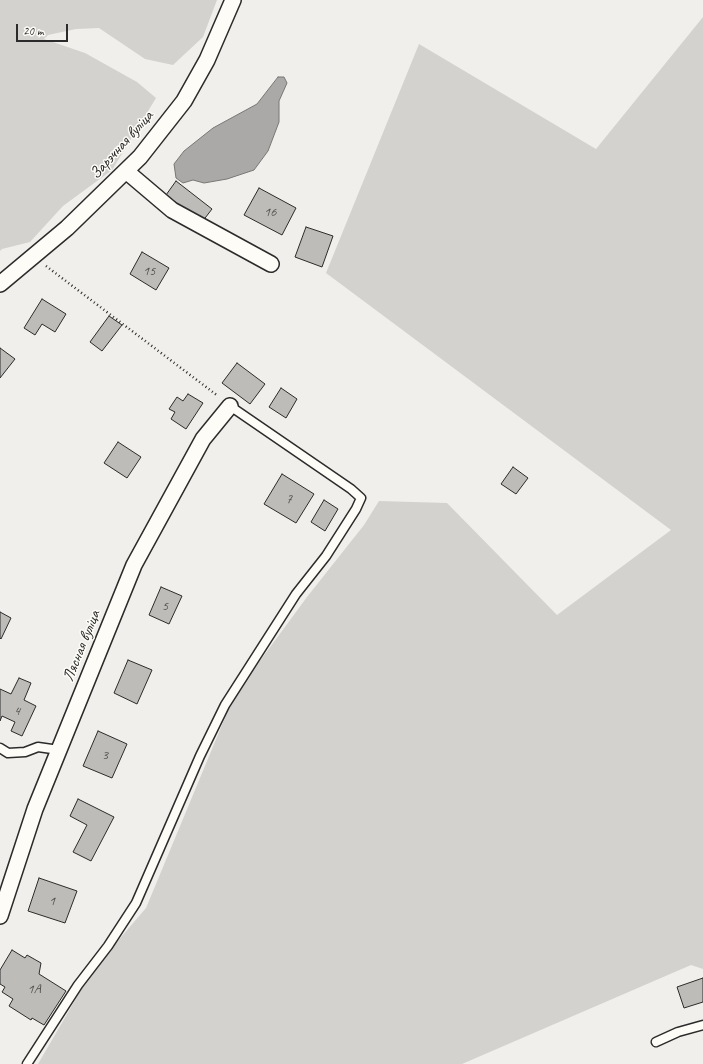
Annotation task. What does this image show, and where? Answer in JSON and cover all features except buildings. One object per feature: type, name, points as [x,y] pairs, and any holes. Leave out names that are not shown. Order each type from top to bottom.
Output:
[{"type":"street","name":"Зарэчная вуліца","points":[[0,284],[67,228],[140,157],[184,100],[207,60],[233,0]]},
{"type":"street","points":[[126,171],[172,210],[271,264]]},
{"type":"street","name":"Лясная вуліца","points":[[0,916],[35,809],[134,565],[203,439],[230,406]]},
{"type":"lane","points":[[27,1064],[78,985],[108,946],[136,903],[200,756],[225,705],[296,594],[326,556],[356,509],[361,498],[351,489],[230,406]]},
{"type":"lane","points":[[0,748],[8,753],[25,752],[38,747],[59,750]]},
{"type":"lane","points":[[656,1042],[678,1032],[703,1025]]},
{"type":"path","points":[[33,256],[202,383],[230,406]]},
{"type":"shaded area","points":[[0,0],[217,0],[203,37],[173,65],[145,59],[99,28],[76,29],[48,35],[44,39],[85,53],[137,82],[156,98],[112,170],[63,206],[30,242],[2,249],[0,251]]},
{"type":"shaded area","points":[[703,17],[703,969],[691,965],[462,1064],[38,1064],[92,971],[146,908],[234,696],[307,597],[364,525],[379,501],[447,503],[557,615],[671,530],[326,273],[419,44],[596,149]]},
{"type":"shaded area","points":[[278,77],[284,77],[287,83],[279,101],[279,122],[268,151],[254,170],[227,179],[204,183],[193,180],[183,183],[176,178],[174,164],[184,151],[213,128],[257,104]]}]
